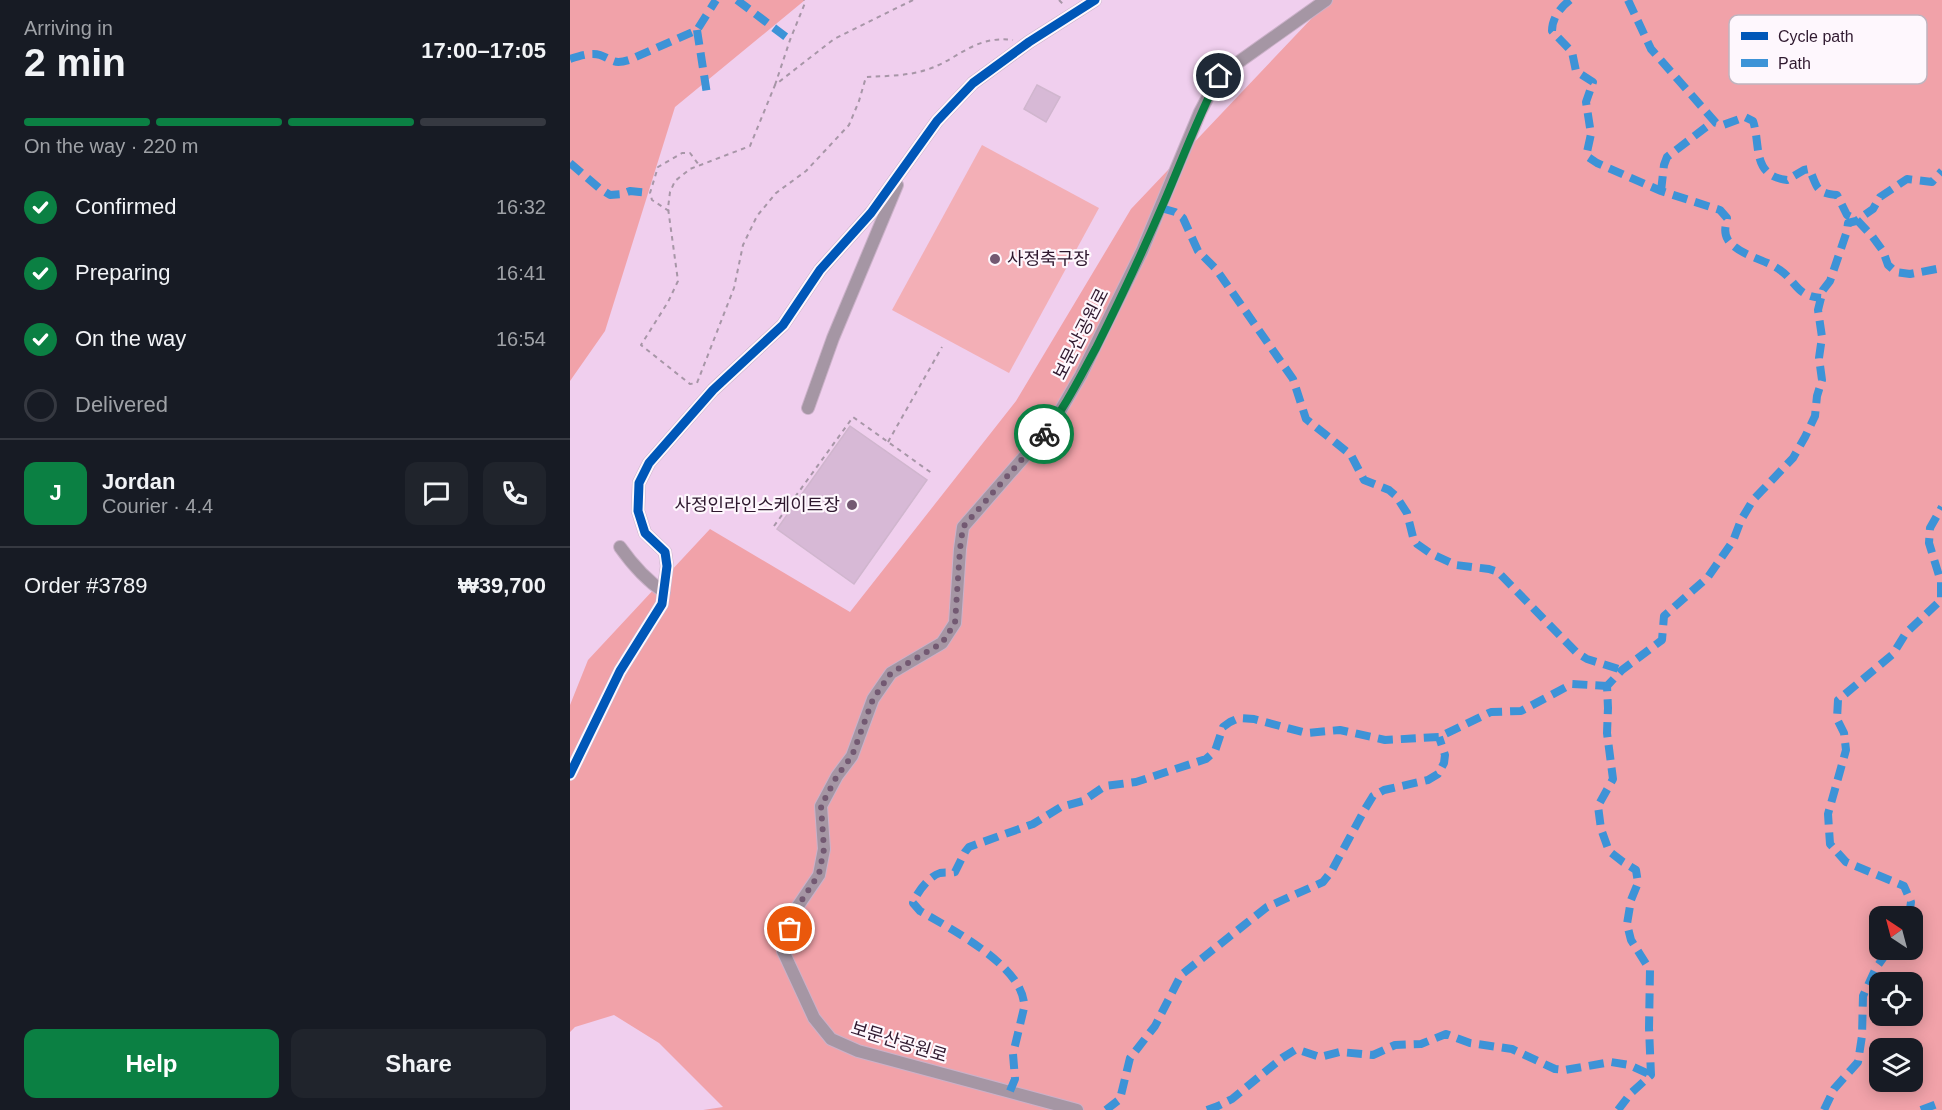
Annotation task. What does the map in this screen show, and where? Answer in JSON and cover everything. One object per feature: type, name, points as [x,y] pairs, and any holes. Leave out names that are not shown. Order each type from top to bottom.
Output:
[{"type":"street","points":[[570,774],[620,671],[662,604],[667,566],[665,552],[645,533],[638,511],[639,483],[649,463],[713,390],[783,325],[820,270],[871,213],[937,121],[973,83],[1029,42],[1095,0]]},
{"type":"street","name":"보문산공원로","points":[[1077,1110],[858,1051],[831,1039],[814,1018],[783,951],[798,906],[819,874],[824,849],[821,806],[837,776],[852,756],[873,699],[891,673],[942,643],[955,623],[963,527],[1052,425],[1082,375],[1143,251],[1200,112],[1219,76],[1326,0]]},
{"type":"street","points":[[808,408],[832,338],[905,164]]},
{"type":"street","points":[[620,547],[651,583],[664,592]]},
{"type":"path","points":[[804,0],[805,3],[775,85],[750,146],[690,169],[675,181],[670,192],[669,212],[678,281],[668,302],[641,345],[690,384],[697,383],[734,288],[743,245],[757,216],[776,193],[806,171],[849,125],[866,77],[901,75],[926,70],[964,49],[989,40],[1007,39],[1029,42]]},
{"type":"path","points":[[775,85],[834,39],[913,0]]},
{"type":"path","points":[[669,212],[652,201],[650,193],[658,167],[682,153],[690,153],[700,165]]},
{"type":"path","points":[[888,442],[942,347]]},
{"type":"path","points":[[774,526],[853,417],[933,474]]},
{"type":"shaded area","points":[[570,0],[805,0],[675,107],[605,331],[570,381]]},
{"type":"shaded area","points":[[1322,0],[1942,0],[1942,1110],[703,1110],[723,1107],[659,1043],[614,1015],[575,1027],[570,1032],[570,705],[588,660],[710,529],[850,612],[1016,401],[1131,209],[1312,18]]},
{"type":"shaded area","name":"사정축구장","points":[[982,145],[1099,208],[1009,373],[892,310]]},
{"type":"building","points":[[1037,85],[1060,97],[1046,122],[1024,109]]},
{"type":"building","name":"사정인라인스케이트장","points":[[850,426],[927,480],[854,584],[777,529]]},
{"type":"marked path","points":[[570,59],[593,54],[616,62],[629,60],[697,30],[716,0]]},
{"type":"marked path","points":[[737,0],[790,40]]},
{"type":"marked path","points":[[1570,0],[1557,14],[1552,31],[1572,52],[1576,71],[1593,82],[1586,102],[1591,134],[1588,157],[1661,191],[1720,210],[1727,218],[1726,234],[1733,245],[1746,254],[1780,270],[1806,294],[1821,298]]},
{"type":"marked path","points":[[1628,0],[1651,49],[1716,123],[1723,125],[1745,117],[1753,121],[1759,158],[1768,172],[1787,180],[1809,169],[1818,188],[1837,195],[1847,215],[1856,219],[1872,236],[1883,251],[1888,265],[1896,272],[1910,274],[1942,268]]},
{"type":"marked path","points":[[697,30],[707,94]]},
{"type":"marked path","points":[[1661,191],[1667,157],[1714,121]]},
{"type":"marked path","points":[[570,163],[610,195],[630,191],[650,193]]},
{"type":"marked path","points":[[1618,1110],[1631,1093],[1651,1075],[1650,970],[1631,940],[1627,924],[1631,900],[1638,883],[1636,870],[1609,851],[1601,829],[1598,806],[1613,779],[1607,733],[1607,686],[1622,670],[1662,640],[1664,616],[1708,577],[1733,541],[1741,520],[1753,500],[1793,458],[1805,437],[1815,416],[1817,396],[1822,380],[1819,358],[1822,337],[1818,310],[1823,290],[1830,281],[1848,223],[1856,221],[1873,209],[1880,197],[1907,179],[1932,182],[1942,171]]},
{"type":"marked path","points":[[1161,208],[1175,212],[1183,218],[1198,251],[1216,269],[1293,379],[1306,419],[1351,455],[1364,480],[1389,490],[1396,496],[1407,513],[1417,544],[1456,565],[1498,572],[1576,652],[1587,659],[1622,670]]},
{"type":"marked path","points":[[1910,906],[1904,886],[1846,862],[1830,844],[1828,814],[1846,750],[1844,733],[1837,719],[1838,700],[1893,654],[1906,633],[1941,600],[1941,582],[1929,543],[1930,528],[1942,507]]},
{"type":"marked path","points":[[1010,1091],[1015,1079],[1013,1054],[1024,1008],[1022,993],[1001,964],[967,939],[920,911],[913,903],[927,881],[940,873],[955,872],[969,847],[1033,824],[1061,807],[1083,801],[1105,786],[1136,782],[1206,759],[1215,751],[1223,727],[1239,718],[1254,719],[1306,733],[1340,730],[1385,740],[1439,737],[1491,712],[1521,711],[1572,684],[1607,686]]},
{"type":"marked path","points":[[1106,1110],[1120,1099],[1130,1058],[1155,1026],[1181,975],[1267,907],[1323,882],[1331,872],[1373,796],[1384,790],[1428,780],[1438,774],[1444,763],[1445,755],[1439,737]]},
{"type":"marked path","points":[[1824,1110],[1834,1089],[1858,1062],[1862,1036],[1863,996],[1882,960]]},
{"type":"marked path","points":[[1207,1110],[1232,1099],[1295,1050],[1320,1057],[1340,1052],[1373,1055],[1395,1045],[1421,1044],[1446,1034],[1470,1043],[1512,1049],[1555,1069],[1565,1070],[1611,1062],[1629,1065],[1651,1075]]},
{"type":"marked path","points":[[1921,1110],[1942,1102]]},
{"type":"cycle path","points":[[570,774],[620,671],[662,604],[667,566],[665,552],[645,533],[638,511],[639,483],[649,463],[713,390],[783,325],[820,270],[871,213],[937,121],[973,83],[1029,42],[1095,0]]},
{"type":"way so far","points":[[790,929],[798,906],[819,874],[824,849],[821,806],[837,776],[852,756],[873,699],[891,673],[942,643],[955,623],[963,527],[1044,434]]},
{"type":"place","name":"사정축구장","points":[[995,259]]},
{"type":"place","name":"사정인라인스케이트장","points":[[852,505]]},
{"type":"route","points":[[1044,434],[1052,425],[1082,375],[1109,322],[1143,251],[1200,112],[1219,76]]}]
